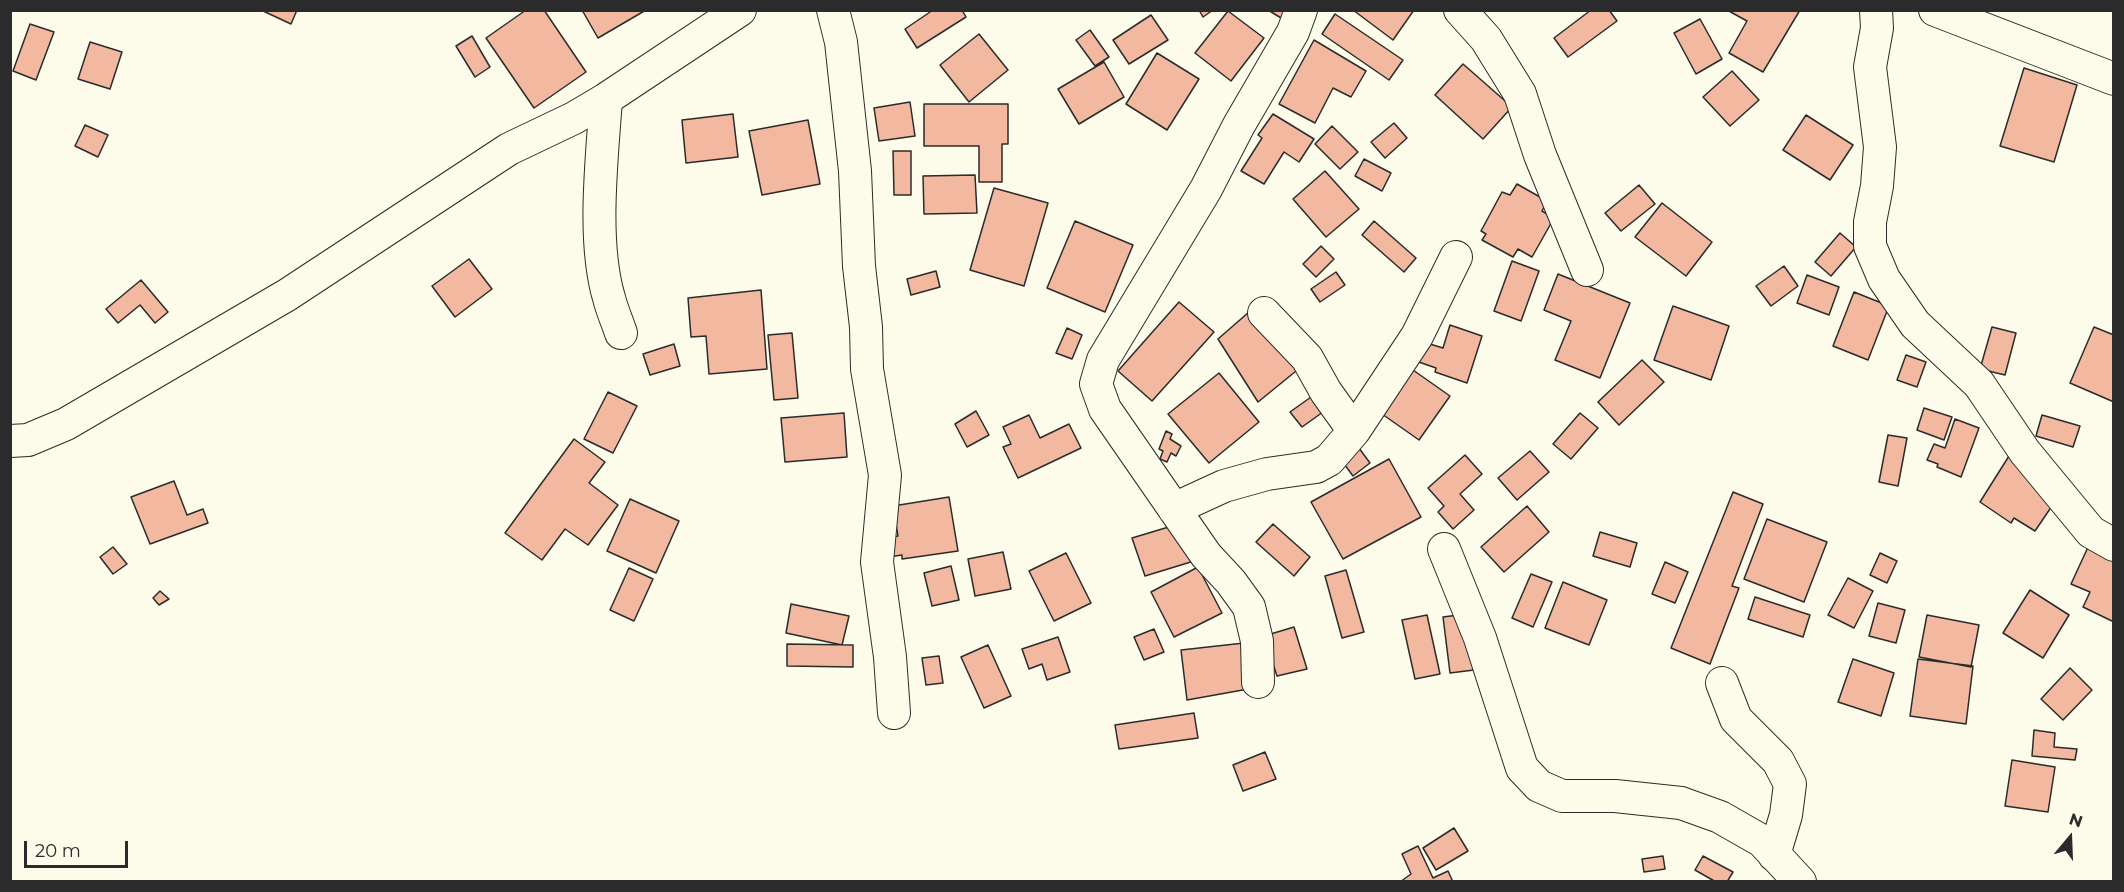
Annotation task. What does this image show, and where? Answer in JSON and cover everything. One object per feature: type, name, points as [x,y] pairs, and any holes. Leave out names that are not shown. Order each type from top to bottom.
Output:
[{"type":"street","points":[[10,441],[28,440],[66,424],[287,296],[509,149],[574,118],[606,99],[740,10]]},
{"type":"street","points":[[833,10],[841,42],[855,171],[867,369],[885,475],[877,562],[890,657],[894,712]]},
{"type":"street","points":[[1258,682],[1257,641],[1249,608],[1231,582],[1206,555],[1105,409],[1097,391],[1098,371],[1206,189],[1239,125],[1293,32],[1301,10]]},
{"type":"street","points":[[1460,10],[1486,39],[1520,94],[1540,155],[1587,270]]},
{"type":"street","points":[[1876,10],[1876,28],[1870,67],[1880,147],[1877,186],[1870,222],[1870,246],[1884,279],[1915,324],[1979,384],[2025,452],[2091,532],[2114,545]]},
{"type":"street","points":[[1935,10],[2114,79]]},
{"type":"street","points":[[606,99],[600,187],[602,253],[608,296],[621,333]]},
{"type":"street","points":[[1174,509],[1224,486],[1256,477],[1316,466],[1329,460],[1354,431],[1417,336],[1456,256]]},
{"type":"street","points":[[1264,313],[1307,358],[1326,392],[1354,431]]},
{"type":"street","points":[[1444,549],[1480,638],[1522,768],[1529,777],[1550,792],[1562,796],[1615,796],[1681,803],[1745,829],[1800,882]]},
{"type":"street","points":[[1722,683],[1736,720],[1778,761],[1790,784],[1786,815],[1774,855]]},
{"type":"building","points":[[261,10],[297,10],[291,24]]},
{"type":"building","points":[[526,10],[544,10],[586,72],[534,108],[486,38]]},
{"type":"building","points":[[582,10],[646,10],[598,38]]},
{"type":"building","points":[[933,10],[962,10],[966,17],[917,48],[905,29]]},
{"type":"building","points":[[1199,10],[1213,10],[1203,17]]},
{"type":"building","points":[[1268,10],[1285,10],[1281,18]]},
{"type":"building","points":[[1353,10],[1414,10],[1393,40]]},
{"type":"building","points":[[1591,10],[1609,10],[1617,21],[1568,57],[1554,38]]},
{"type":"building","points":[[1727,10],[1800,10],[1763,72],[1729,53],[1747,21]]},
{"type":"building","points":[[1228,11],[1264,38],[1231,81],[1195,53]]},
{"type":"building","points":[[1335,14],[1403,60],[1389,80],[1322,34]]},
{"type":"building","points":[[1151,15],[1168,40],[1129,64],[1113,40]]},
{"type":"building","points":[[1700,19],[1722,59],[1696,74],[1674,33]]},
{"type":"building","points":[[30,24],[54,32],[36,80],[13,71]]},
{"type":"building","points":[[1090,30],[1109,57],[1095,66],[1076,40]]},
{"type":"building","points":[[979,34],[1008,70],[969,102],[940,65]]},
{"type":"building","points":[[472,36],[490,67],[475,77],[456,46]]},
{"type":"building","points":[[1314,40],[1366,71],[1351,97],[1333,88],[1315,123],[1279,104]]},
{"type":"building","points":[[90,42],[122,52],[110,89],[78,79]]},
{"type":"building","points":[[1157,53],[1199,79],[1167,130],[1126,104]]},
{"type":"building","points":[[1104,62],[1124,97],[1079,124],[1058,89]]},
{"type":"building","points":[[1463,64],[1512,107],[1483,139],[1435,95]]},
{"type":"building","points":[[2024,68],[2077,85],[2054,162],[2000,146]]},
{"type":"building","points":[[1732,71],[1759,100],[1730,126],[1703,97]]},
{"type":"building","points":[[910,102],[915,136],[879,141],[874,108]]},
{"type":"building","points":[[924,104],[1008,104],[1008,144],[1002,144],[1002,182],[979,182],[979,146],[924,146]]},
{"type":"building","points":[[733,114],[738,157],[686,163],[682,120]]},
{"type":"building","points":[[1273,114],[1314,139],[1299,162],[1284,152],[1264,184],[1241,171],[1262,138],[1258,135]]},
{"type":"building","points":[[1806,115],[1853,145],[1830,180],[1783,150]]},
{"type":"building","points":[[808,120],[820,184],[762,195],[749,131]]},
{"type":"building","points":[[1394,123],[1407,138],[1385,158],[1371,142]]},
{"type":"building","points":[[85,125],[108,135],[98,157],[75,146]]},
{"type":"building","points":[[1332,126],[1358,152],[1340,169],[1315,144]]},
{"type":"building","points":[[893,151],[911,151],[911,195],[894,195]]},
{"type":"building","points":[[1364,159],[1391,173],[1382,191],[1355,176]]},
{"type":"building","points":[[1325,171],[1359,209],[1326,237],[1293,199]]},
{"type":"building","points":[[975,175],[977,213],[924,214],[923,176]]},
{"type":"building","points":[[1517,184],[1547,201],[1542,211],[1554,218],[1532,257],[1518,249],[1513,257],[1482,240],[1486,234],[1481,231],[1502,192],[1510,195]]},
{"type":"building","points":[[1639,185],[1655,204],[1621,231],[1605,213]]},
{"type":"building","points":[[994,188],[1048,203],[1024,286],[970,270]]},
{"type":"building","points":[[1662,203],[1712,242],[1686,276],[1635,237]]},
{"type":"building","points":[[1075,221],[1133,245],[1105,312],[1047,288]]},
{"type":"building","points":[[1374,221],[1416,258],[1404,272],[1362,235]]},
{"type":"building","points":[[1840,233],[1856,247],[1831,276],[1815,262]]},
{"type":"building","points":[[1321,246],[1334,259],[1316,277],[1303,264]]},
{"type":"building","points":[[469,259],[492,289],[455,317],[432,286]]},
{"type":"building","points":[[1512,261],[1539,271],[1521,321],[1494,311]]},
{"type":"building","points":[[1784,266],[1798,286],[1771,306],[1756,286]]},
{"type":"building","points":[[936,271],[940,287],[911,295],[907,279]]},
{"type":"building","points":[[1336,272],[1345,285],[1320,302],[1311,289]]},
{"type":"building","points":[[1558,274],[1630,303],[1600,378],[1555,360],[1571,321],[1544,310]]},
{"type":"building","points":[[1807,275],[1839,287],[1829,315],[1797,303]]},
{"type":"building","points":[[141,280],[168,312],[155,323],[140,305],[118,323],[106,309]]},
{"type":"building","points":[[761,290],[767,369],[709,374],[706,336],[691,337],[688,298]]},
{"type":"building","points":[[1854,292],[1889,306],[1868,360],[1833,346]]},
{"type":"building","points":[[1179,302],[1214,332],[1152,401],[1118,371]]},
{"type":"building","points":[[1673,306],[1729,326],[1711,380],[1654,360]]},
{"type":"building","points":[[1249,312],[1301,367],[1258,402],[1218,339]]},
{"type":"building","points":[[1450,325],[1482,336],[1467,383],[1435,372],[1436,368],[1413,360],[1420,341],[1443,348]]},
{"type":"building","points":[[1992,327],[2016,333],[2005,375],[1980,369]]},
{"type":"building","points":[[2094,327],[2114,335],[2114,402],[2070,383]]},
{"type":"building","points":[[1067,328],[1082,335],[1072,359],[1056,353]]},
{"type":"building","points":[[792,333],[798,398],[774,400],[768,335]]},
{"type":"building","points":[[674,344],[680,366],[650,375],[643,354]]},
{"type":"building","points":[[1906,355],[1926,362],[1917,387],[1897,380]]},
{"type":"building","points":[[1642,360],[1664,382],[1619,425],[1598,402]]},
{"type":"building","points":[[1413,370],[1450,396],[1419,440],[1382,414]]},
{"type":"building","points":[[1219,373],[1259,422],[1209,463],[1168,414]]},
{"type":"building","points":[[608,392],[637,406],[613,453],[584,439]]},
{"type":"building","points":[[1311,397],[1323,412],[1302,427],[1290,412]]},
{"type":"building","points":[[1924,408],[1952,417],[1944,440],[1917,430]]},
{"type":"building","points":[[976,411],[989,435],[967,447],[955,424]]},
{"type":"building","points":[[844,413],[847,457],[785,462],[781,418]]},
{"type":"building","points":[[1580,413],[1598,428],[1571,459],[1553,444]]},
{"type":"building","points":[[1029,415],[1040,438],[1069,424],[1081,448],[1018,478],[1003,447],[1011,444],[1003,427]]},
{"type":"building","points":[[2042,415],[2080,426],[2073,447],[2036,436]]},
{"type":"building","points":[[1955,419],[1979,428],[1961,477],[1927,460],[1934,444],[1945,448]]},
{"type":"building","points":[[1166,431],[1172,434],[1170,439],[1181,446],[1176,456],[1171,453],[1167,462],[1160,459],[1163,451],[1159,449]]},
{"type":"building","points":[[1888,435],[1907,438],[1898,486],[1879,482]]},
{"type":"building","points":[[574,439],[605,462],[589,483],[618,505],[588,545],[565,529],[542,560],[505,533]]},
{"type":"building","points":[[1356,444],[1370,463],[1353,476],[1339,457]]},
{"type":"building","points":[[1530,451],[1549,472],[1517,500],[1498,478]]},
{"type":"building","points":[[1465,455],[1482,474],[1460,494],[1474,510],[1453,529],[1438,512],[1444,506],[1428,488]]},
{"type":"building","points":[[2009,456],[2056,500],[2035,531],[2014,518],[2011,523],[1980,502]]},
{"type":"building","points":[[1389,459],[1421,517],[1343,559],[1311,502]]},
{"type":"building","points":[[174,481],[187,515],[203,509],[208,523],[150,544],[131,497]]},
{"type":"building","points":[[1733,492],[1763,504],[1732,586],[1739,588],[1710,664],[1671,648]]},
{"type":"building","points":[[949,497],[958,551],[902,559],[902,555],[888,557],[885,538],[898,536],[893,506]]},
{"type":"building","points":[[630,499],[679,521],[656,573],[607,551]]},
{"type":"building","points":[[1527,506],[1549,532],[1504,572],[1481,547]]},
{"type":"building","points":[[1767,519],[1827,542],[1804,602],[1744,579]]},
{"type":"building","points":[[1182,523],[1194,561],[1145,576],[1132,538]]},
{"type":"building","points":[[1273,524],[1310,557],[1294,576],[1256,542]]},
{"type":"building","points":[[1600,532],[1637,543],[1630,567],[1593,556]]},
{"type":"building","points":[[2089,545],[2114,556],[2114,622],[2083,607],[2090,592],[2071,584]]},
{"type":"building","points":[[113,547],[127,564],[113,574],[100,557]]},
{"type":"building","points":[[1003,552],[1011,589],[975,596],[968,559]]},
{"type":"building","points":[[1066,553],[1091,603],[1054,621],[1029,571]]},
{"type":"building","points":[[1880,553],[1897,561],[1887,583],[1870,575]]},
{"type":"building","points":[[1665,562],[1688,572],[1675,603],[1652,594]]},
{"type":"building","points":[[951,566],[959,600],[932,606],[924,573]]},
{"type":"building","points":[[1198,567],[1222,613],[1174,637],[1151,592]]},
{"type":"building","points":[[629,568],[653,579],[634,621],[610,610]]},
{"type":"building","points":[[1346,570],[1364,632],[1342,638],[1325,576]]},
{"type":"building","points":[[1531,574],[1552,582],[1533,627],[1512,618]]},
{"type":"building","points":[[1848,578],[1873,591],[1854,628],[1828,615]]},
{"type":"building","points":[[1563,582],[1607,600],[1589,645],[1545,628]]},
{"type":"building","points":[[2030,590],[2069,615],[2043,658],[2003,633]]},
{"type":"building","points":[[160,591],[169,599],[159,605],[153,598]]},
{"type":"building","points":[[1755,597],[1810,615],[1803,637],[1748,619]]},
{"type":"building","points":[[1878,603],[1905,610],[1896,643],[1869,636]]},
{"type":"building","points":[[791,604],[849,616],[842,645],[786,633]]},
{"type":"building","points":[[1466,614],[1474,670],[1450,673],[1443,617]]},
{"type":"building","points":[[1427,615],[1440,674],[1415,679],[1402,620]]},
{"type":"building","points":[[1927,615],[1979,625],[1971,667],[1919,657]]},
{"type":"building","points":[[1294,627],[1307,669],[1277,676],[1264,636]]},
{"type":"building","points":[[1154,629],[1164,652],[1144,660],[1134,637]]},
{"type":"building","points":[[1058,637],[1070,672],[1047,680],[1042,664],[1029,669],[1022,649]]},
{"type":"building","points":[[1244,643],[1254,688],[1187,700],[1181,650]]},
{"type":"building","points":[[787,644],[853,645],[853,667],[787,666]]},
{"type":"building","points":[[988,645],[1011,696],[984,708],[961,657]]},
{"type":"building","points":[[939,656],[943,683],[926,685],[922,658]]},
{"type":"building","points":[[1853,659],[1894,673],[1881,716],[1838,702]]},
{"type":"building","points":[[1918,659],[1973,666],[1966,724],[1910,716]]},
{"type":"building","points":[[2070,668],[2092,690],[2063,720],[2041,699]]},
{"type":"building","points":[[1194,713],[1198,738],[1119,749],[1115,725]]},
{"type":"building","points":[[2034,730],[2055,733],[2054,747],[2077,749],[2075,760],[2032,756]]},
{"type":"building","points":[[1265,752],[1276,779],[1243,791],[1233,765]]},
{"type":"building","points":[[2012,760],[2055,767],[2048,812],[2005,806]]},
{"type":"building","points":[[1454,828],[1468,851],[1436,870],[1423,848]]},
{"type":"building","points":[[1418,846],[1433,878],[1448,871],[1453,882],[1400,882],[1411,874],[1402,854]]},
{"type":"building","points":[[1663,856],[1665,869],[1644,872],[1642,859]]},
{"type":"building","points":[[1703,856],[1733,872],[1727,882],[1716,882],[1695,870]]}]
